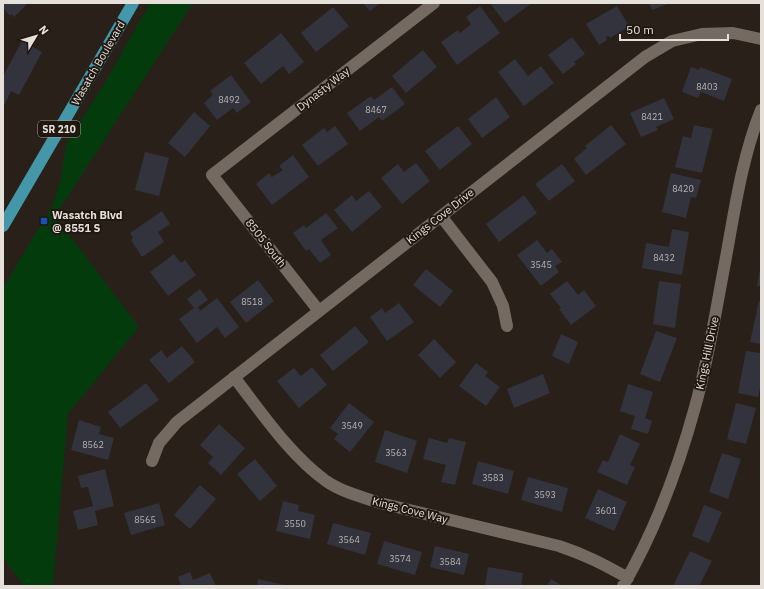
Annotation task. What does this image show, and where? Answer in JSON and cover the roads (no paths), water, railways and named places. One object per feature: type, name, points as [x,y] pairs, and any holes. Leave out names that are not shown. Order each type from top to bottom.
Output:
[{"type":"main road","name":"Wasatch Boulevard","points":[[3,226],[132,3]]},
{"type":"street","name":"Dynasty Way","points":[[212,175],[434,3]]},
{"type":"street","name":"Kings Cove Drive","points":[[152,461],[159,443],[177,422],[646,56],[672,41],[702,34],[733,33],[761,39]]},
{"type":"street","name":"Kings Hill Drive","points":[[625,582],[658,514],[678,464],[695,407],[709,349],[745,160],[761,110]]},
{"type":"street","name":"8505 South","points":[[212,175],[319,311]]},
{"type":"street","points":[[440,216],[492,282],[503,306],[507,326]]},
{"type":"street","name":"Kings Cove Way","points":[[234,377],[304,463],[327,482],[353,495],[380,503],[559,546],[583,554],[601,562],[625,582]]},
{"type":"place","name":"Wasatch Blvd @ 8551 S","points":[[44,221]]}]
